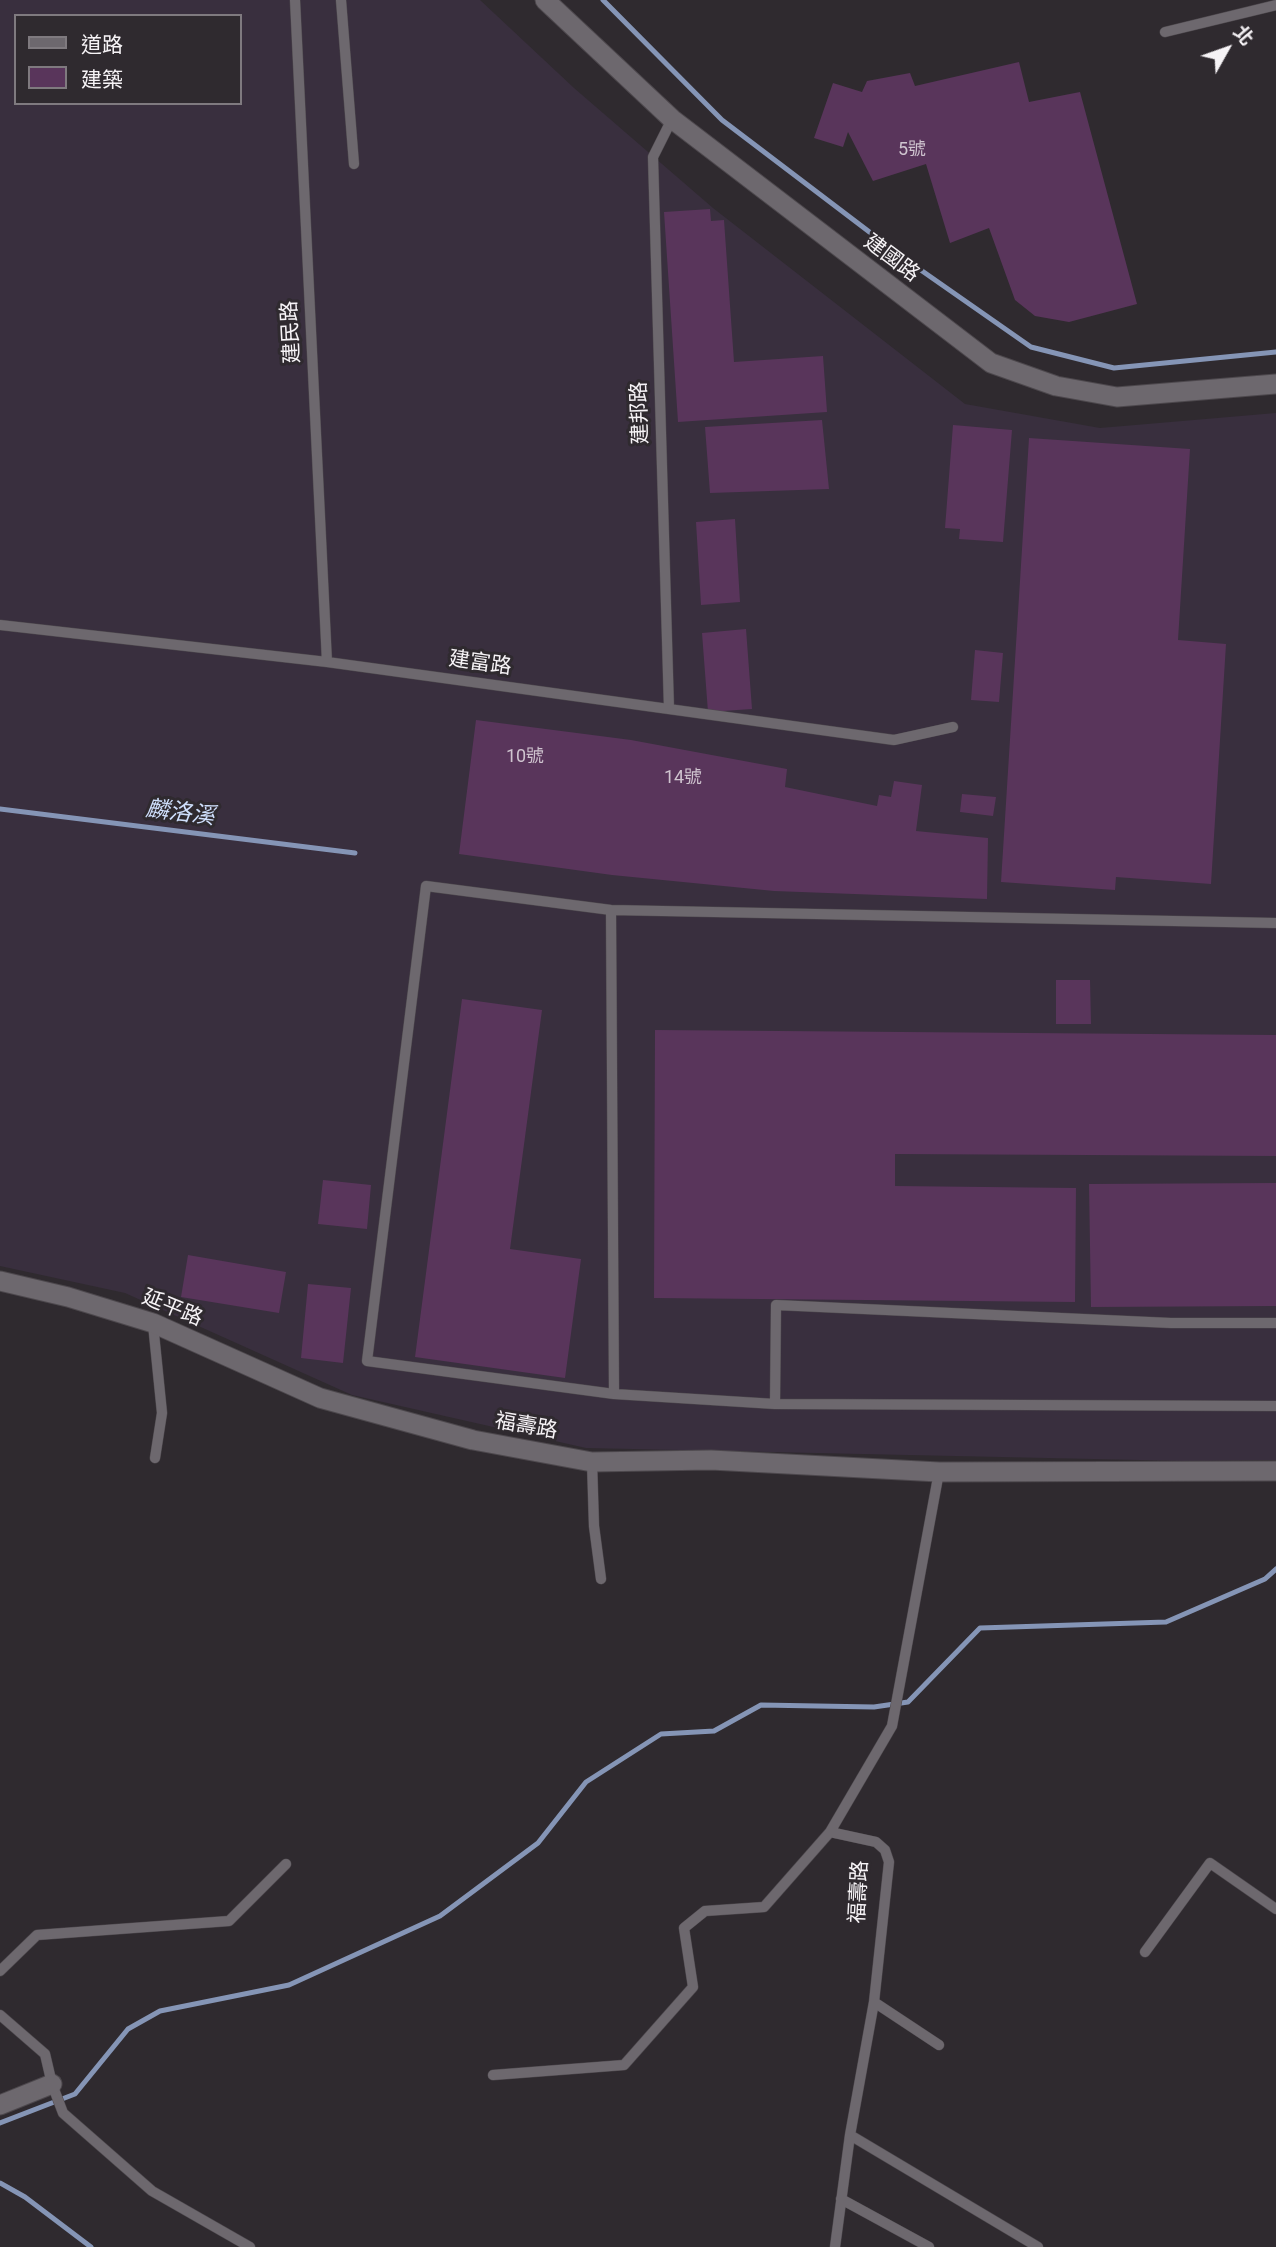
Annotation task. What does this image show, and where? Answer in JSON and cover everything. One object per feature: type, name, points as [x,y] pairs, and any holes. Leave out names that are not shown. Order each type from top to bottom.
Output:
[{"type":"street","name":"建國路","points":[[545,0],[672,119],[991,363],[1056,386],[1117,397],[1276,384]]},
{"type":"street","name":"延平路","points":[[0,1281],[68,1297],[153,1323],[320,1398]]},
{"type":"street","name":"福壽路","points":[[320,1398],[472,1440],[592,1462],[711,1460],[939,1472],[1276,1471]]},
{"type":"street","points":[[0,2105],[52,2084]]},
{"type":"lane","name":"建民路","points":[[295,0],[327,662]]},
{"type":"lane","points":[[341,0],[354,164]]},
{"type":"lane","points":[[1165,32],[1276,5]]},
{"type":"lane","name":"建邦路","points":[[669,709],[653,157],[672,119]]},
{"type":"lane","name":"建富路","points":[[0,625],[327,662],[894,740],[953,727]]},
{"type":"lane","points":[[1276,923],[611,910],[426,886],[366,1361],[614,1394],[775,1404],[1276,1406]]},
{"type":"lane","points":[[611,910],[614,1394]]},
{"type":"lane","points":[[775,1404],[776,1305],[1171,1323],[1276,1323]]},
{"type":"lane","points":[[153,1323],[162,1413],[155,1458]]},
{"type":"lane","points":[[592,1462],[594,1526],[601,1579]]},
{"type":"lane","points":[[493,2075],[624,2065],[693,1987],[684,1928],[705,1911],[764,1907],[830,1832],[892,1726],[939,1472]]},
{"type":"lane","name":"福壽路","points":[[830,1832],[876,1842],[885,1850],[889,1861],[873,2002],[850,2136],[835,2247]]},
{"type":"lane","points":[[1145,1952],[1210,1863],[1276,1909]]},
{"type":"lane","points":[[0,1971],[37,1935],[229,1921],[286,1864]]},
{"type":"lane","points":[[873,2002],[939,2045]]},
{"type":"lane","points":[[0,2015],[45,2054],[63,2113],[152,2191],[250,2247]]},
{"type":"lane","points":[[850,2136],[1038,2247]]},
{"type":"lane","points":[[841,2199],[929,2247]]},
{"type":"shaded area","points":[[0,0],[480,0],[574,88],[713,208],[965,404],[1100,428],[1276,413],[1276,1460],[1185,1461],[586,1448],[352,1395],[125,1293],[0,1266]]},
{"type":"building","points":[[1019,62],[1029,102],[1080,92],[1137,304],[1069,322],[1035,316],[1015,300],[989,228],[950,243],[926,164],[873,181],[848,132],[843,147],[814,138],[833,83],[862,92],[867,81],[910,73],[915,86]]},
{"type":"building","points":[[710,209],[711,221],[724,220],[734,362],[823,356],[827,412],[678,422],[664,212]]},
{"type":"building","points":[[822,420],[829,489],[710,493],[705,427]]},
{"type":"building","points":[[953,425],[1012,430],[1003,542],[959,539],[960,529],[945,528]]},
{"type":"building","points":[[1029,438],[1190,449],[1178,640],[1226,644],[1211,884],[1116,877],[1115,890],[1001,882]]},
{"type":"building","points":[[735,519],[740,602],[701,605],[696,522]]},
{"type":"building","points":[[746,629],[752,709],[708,712],[702,633]]},
{"type":"building","points":[[975,650],[1003,653],[999,702],[971,700]]},
{"type":"building","points":[[476,720],[631,740],[787,769],[785,787],[877,806],[879,795],[891,797],[894,781],[922,785],[916,831],[988,838],[987,899],[774,891],[612,875],[459,854]]},
{"type":"building","points":[[962,794],[996,797],[993,816],[960,812]]},
{"type":"building","points":[[1056,980],[1090,980],[1091,1024],[1056,1024]]},
{"type":"building","points":[[462,999],[542,1010],[510,1249],[581,1259],[565,1378],[415,1357]]},
{"type":"building","points":[[655,1030],[1276,1035],[1276,1156],[895,1154],[895,1186],[1076,1188],[1075,1302],[654,1298]]},
{"type":"building","points":[[323,1180],[371,1185],[367,1229],[318,1224]]},
{"type":"building","points":[[1276,1183],[1276,1306],[1091,1307],[1089,1184]]},
{"type":"building","points":[[188,1255],[286,1272],[279,1313],[181,1297]]},
{"type":"building","points":[[308,1284],[351,1288],[343,1363],[301,1358]]},
{"type":"waterway","points":[[603,0],[722,120],[905,259],[1031,347],[1114,368],[1276,352]]},
{"type":"waterway","name":"麟洛溪","points":[[0,809],[355,853]]},
{"type":"waterway","points":[[0,2123],[75,2094],[128,2029],[160,2011],[289,1985],[440,1916],[538,1843],[586,1782],[661,1734],[714,1731],[761,1705],[874,1707],[908,1702],[980,1628],[1166,1622],[1265,1579],[1276,1569]]},
{"type":"waterway","points":[[0,2183],[25,2197],[91,2247]]}]
